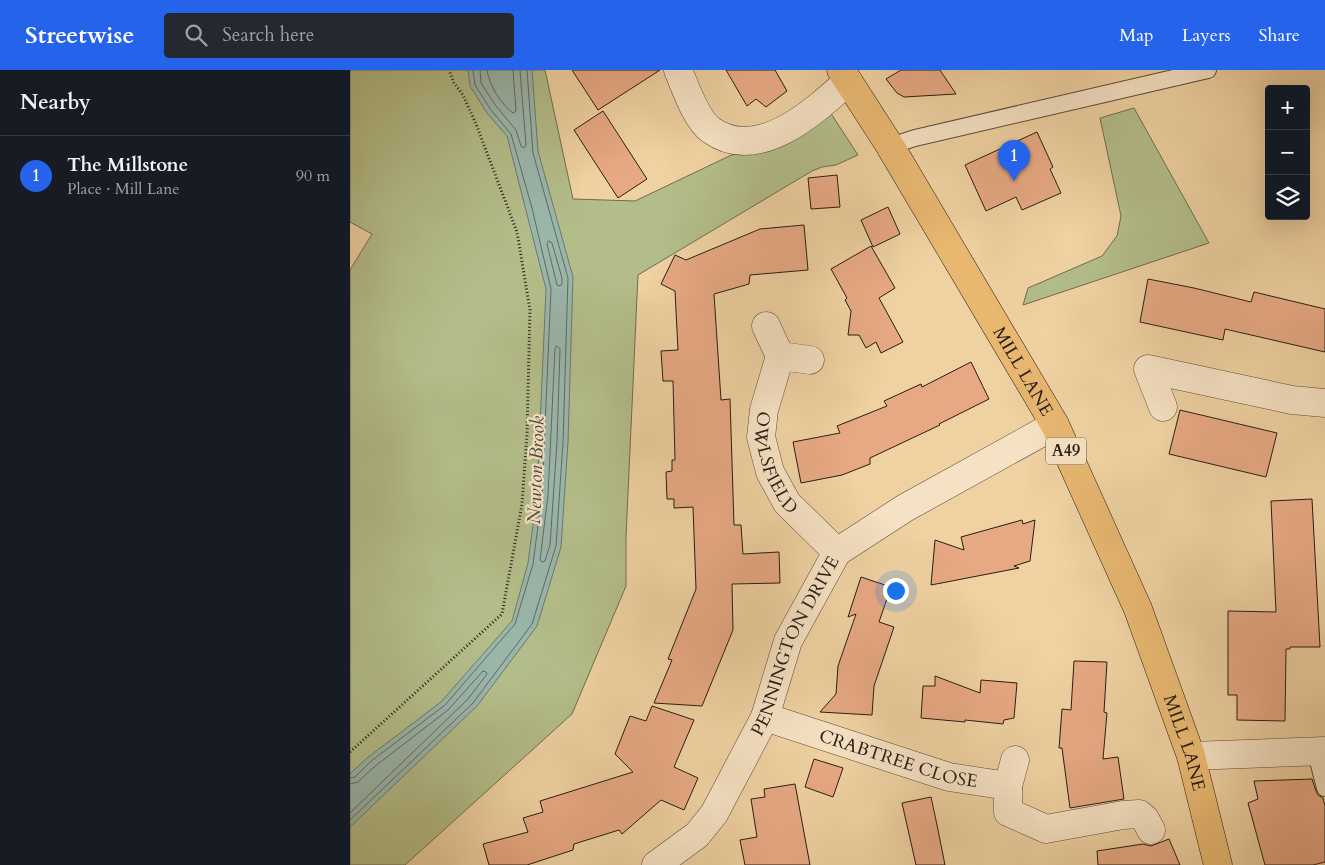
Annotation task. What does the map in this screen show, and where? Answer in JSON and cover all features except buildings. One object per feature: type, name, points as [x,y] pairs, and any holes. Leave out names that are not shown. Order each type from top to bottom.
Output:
[{"type":"main road","name":"MILL LANE","points":[[845,76],[890,146],[1055,426],[1138,609],[1191,756],[1218,865]]},
{"type":"street","points":[[678,70],[703,121],[711,130],[725,137],[738,140],[769,137],[786,130],[845,76]]},
{"type":"street","points":[[766,326],[780,356],[810,360]]},
{"type":"street","name":"OWLSFIELD","points":[[780,356],[764,410],[761,437],[770,472],[787,503],[838,552]]},
{"type":"street","points":[[1163,407],[1143,360],[1292,400],[1325,403]]},
{"type":"street","name":"PENNINGTON DRIVE","points":[[656,865],[697,835],[714,814],[765,717],[788,641],[838,552],[905,508],[1055,426]]},
{"type":"street","name":"CRABTREE CLOSE","points":[[765,717],[949,777],[1011,773],[1008,812],[1046,829],[1139,814],[1145,819],[1151,830]]},
{"type":"street","points":[[1191,756],[1320,752]]},
{"type":"lane","points":[[890,146],[915,138],[1208,70]]},
{"type":"lane","points":[[1320,752],[1325,788]]},
{"type":"path","points":[[350,752],[502,614],[522,504],[527,434],[530,310],[517,232],[476,124],[449,70]]},
{"type":"green space","points":[[350,70],[545,70],[573,199],[635,201],[828,109],[858,155],[836,165],[812,171],[638,275],[626,537],[626,586],[572,714],[405,865],[350,865],[350,270],[372,234],[350,222]]},
{"type":"green space","points":[[1134,108],[1209,243],[1023,305],[1028,288],[1102,256],[1117,236],[1121,216],[1100,118]]},
{"type":"water","points":[[468,70],[532,70],[538,151],[573,277],[568,442],[561,547],[537,626],[477,706],[350,827],[350,774],[367,758],[441,702],[512,621],[528,563],[537,494],[546,289],[507,136],[487,113],[470,86]]},
{"type":"place","name":"The Millstone","points":[[1014,181]]},
{"type":"water label","name":"Newton Brook","points":[[536,470]]}]
